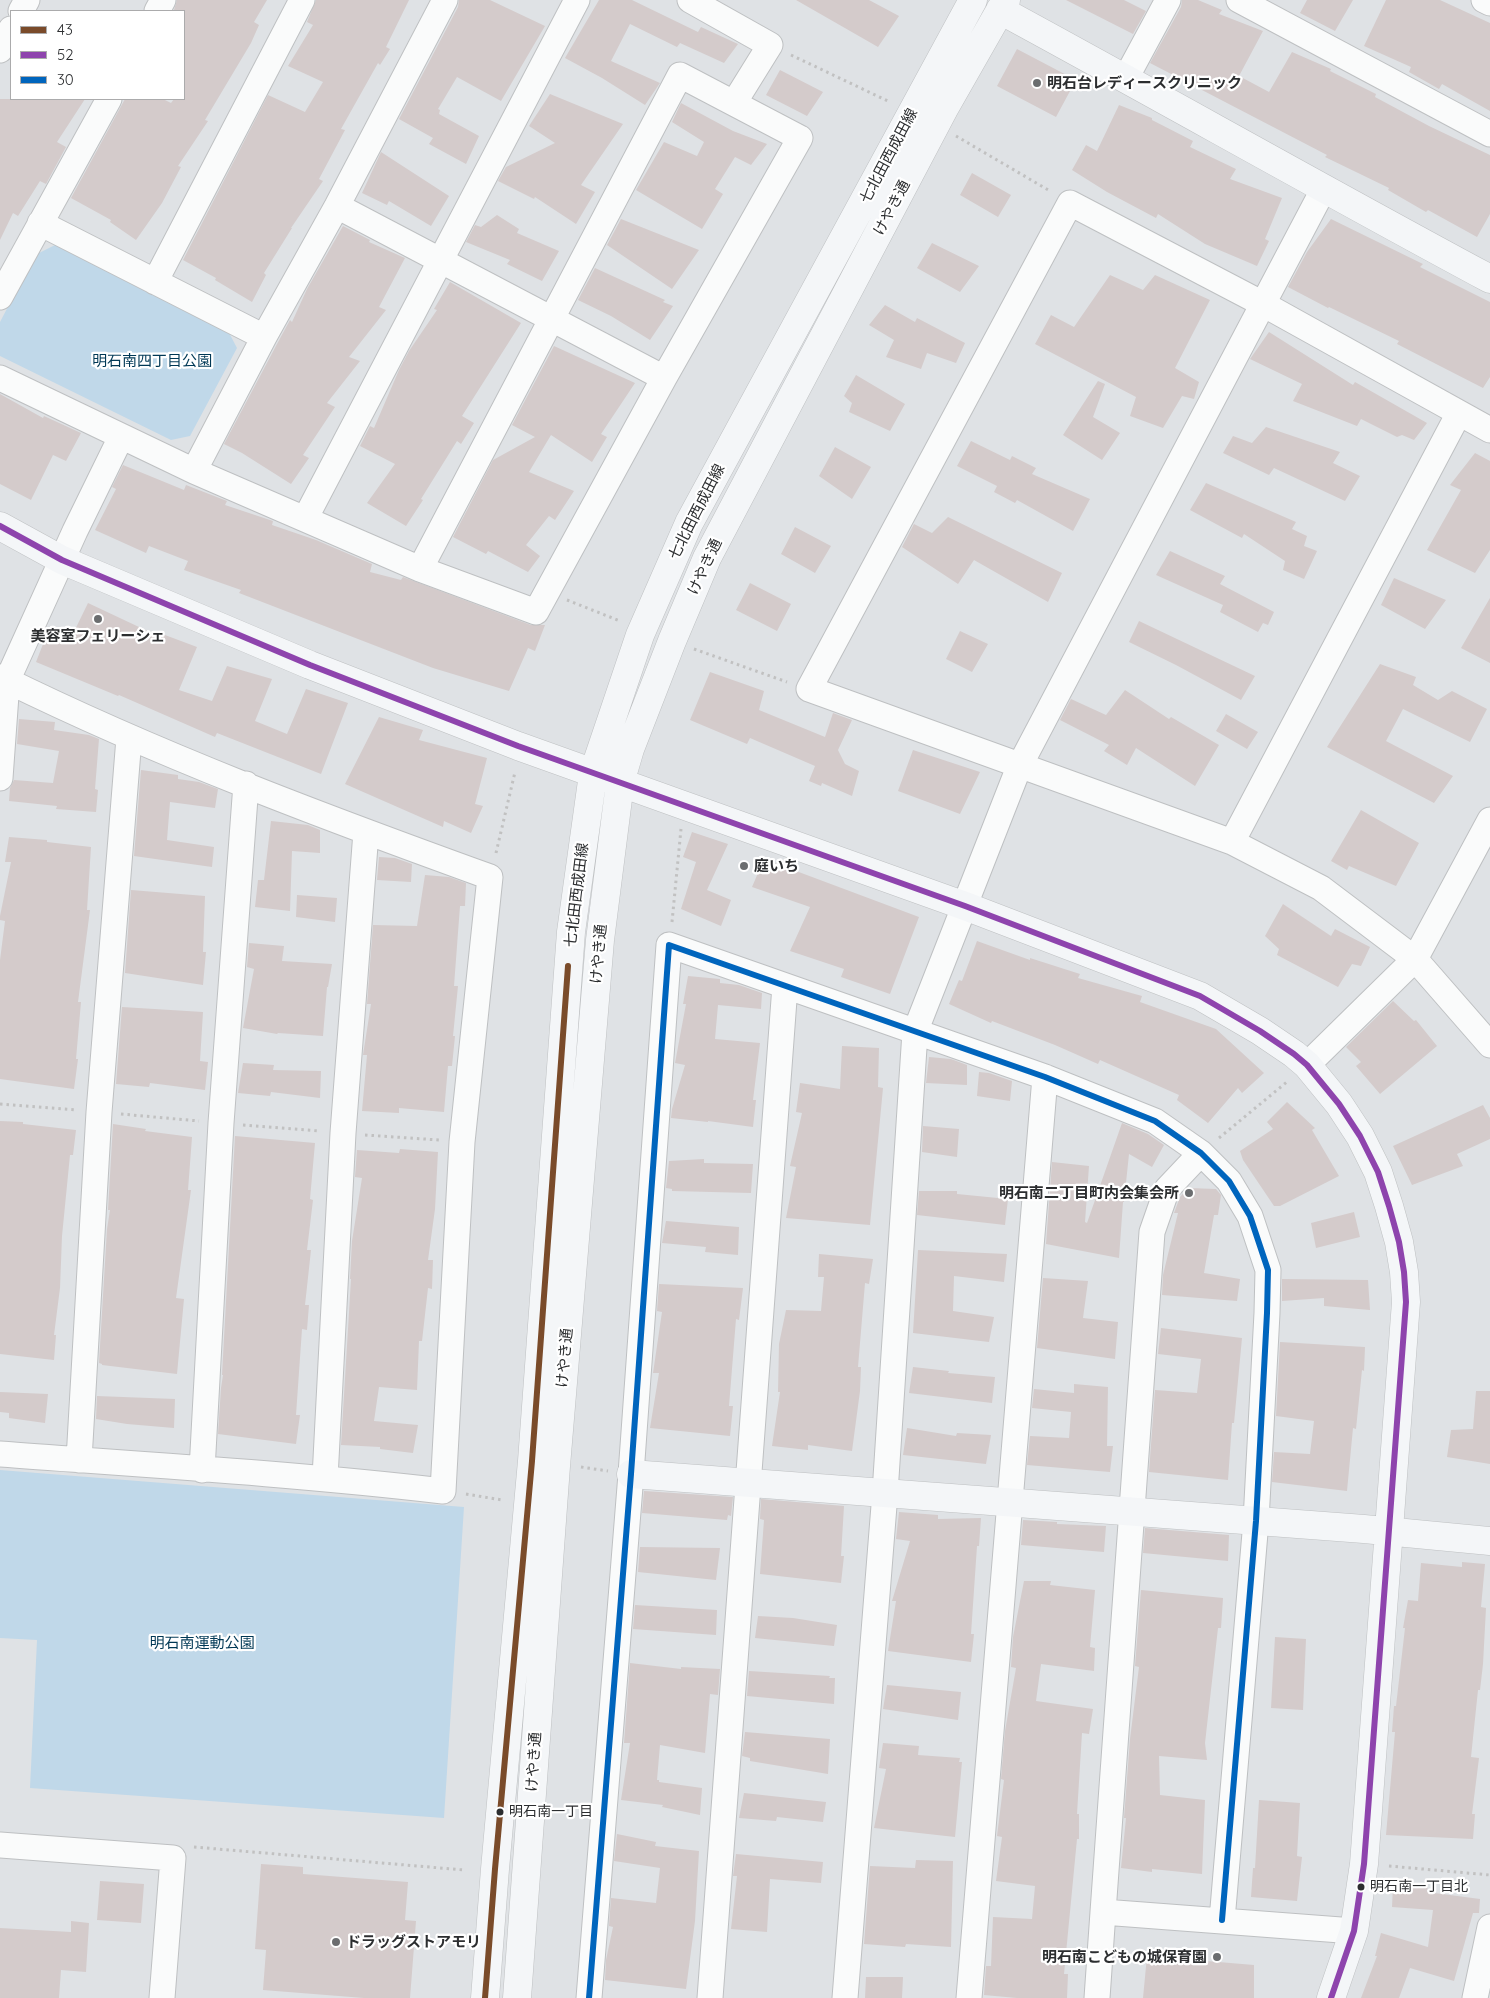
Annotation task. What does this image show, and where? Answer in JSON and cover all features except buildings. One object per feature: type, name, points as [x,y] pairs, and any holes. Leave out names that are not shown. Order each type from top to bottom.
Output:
[{"type":"street","points":[[155,282],[302,0]]},
{"type":"street","points":[[194,470],[264,337],[337,206],[445,0]]},
{"type":"street","points":[[305,519],[577,0]]},
{"type":"street","points":[[690,0],[770,45],[734,103]]},
{"type":"street","name":"七北田西成田線","points":[[485,1998],[532,1461],[571,932],[593,774],[640,635],[689,523],[973,0]]},
{"type":"street","points":[[1126,78],[1168,0]]},
{"type":"street","points":[[1239,0],[1490,134]]},
{"type":"street","points":[[1484,0],[1490,3]]},
{"type":"street","points":[[1003,5],[1126,78],[1323,190],[1490,278]]},
{"type":"street","name":"けやき通","points":[[517,1998],[557,1456],[600,940],[620,783],[630,749],[707,558],[945,107],[1003,5]]},
{"type":"street","points":[[0,378],[122,437],[305,519],[420,569],[536,612],[664,378],[800,138],[680,75],[420,569]]},
{"type":"street","points":[[0,297],[108,100]]},
{"type":"street","points":[[845,1998],[885,1493],[915,1032],[1019,767],[1323,190]]},
{"type":"street","points":[[1490,430],[1263,304],[1070,203],[809,689],[1019,767],[1232,842],[1321,888],[1415,959],[1490,1044]]},
{"type":"street","points":[[337,206],[664,378]]},
{"type":"street","points":[[40,223],[264,337]]},
{"type":"street","points":[[1232,842],[1460,414]]},
{"type":"street","points":[[0,778],[4,679],[122,437]]},
{"type":"street","points":[[0,526],[62,560],[310,665],[593,774],[965,906],[1200,996],[1260,1030],[1307,1065],[1339,1104],[1360,1136],[1370,1157],[1390,1206],[1402,1257],[1406,1302],[1364,1864],[1354,1931],[1331,1998]]},
{"type":"street","points":[[0,1454],[325,1478],[443,1491],[462,1142],[490,877],[366,832],[129,738],[4,679]]},
{"type":"street","points":[[79,1460],[99,1112],[129,738]]},
{"type":"street","points":[[202,1470],[221,1123],[246,784]]},
{"type":"street","points":[[1307,1065],[1415,959],[1490,820]]},
{"type":"street","points":[[325,1478],[343,1133],[366,832]]},
{"type":"street","points":[[589,1998],[631,1474],[669,946],[1045,1077],[1155,1122],[1201,1154],[1229,1181],[1250,1216],[1268,1270],[1267,1313],[1256,1522],[1222,1920]]},
{"type":"street","points":[[710,1998],[785,986]]},
{"type":"street","points":[[969,1998],[1045,1077]]},
{"type":"street","points":[[1097,1998],[1152,1232],[1168,1189],[1201,1154]]},
{"type":"street","points":[[631,1474],[1010,1502],[1490,1541]]},
{"type":"street","points":[[0,1845],[173,1858],[162,1998]]},
{"type":"street","points":[[1103,1912],[1354,1931]]},
{"type":"street","points":[[1475,1998],[1490,1927]]},
{"type":"path","points":[[770,45],[892,103]]},
{"type":"path","points":[[954,135],[1070,203]]},
{"type":"path","points":[[546,592],[620,621]]},
{"type":"path","points":[[693,648],[809,689]]},
{"type":"path","points":[[490,877],[517,764]]},
{"type":"path","points":[[669,946],[682,821]]},
{"type":"path","points":[[1201,1154],[1307,1065]]},
{"type":"path","points":[[443,1491],[502,1500]]},
{"type":"path","points":[[188,1846],[464,1870]]},
{"type":"path","points":[[1364,1864],[1490,1875]]},
{"type":"green space","name":"明石南四丁目公園","points":[[57,244],[226,327],[237,348],[190,436],[171,440],[0,356],[0,322],[35,255]]},
{"type":"green space","name":"明石南運動公園","points":[[0,1470],[464,1507],[444,1818],[30,1788],[37,1640],[0,1638]]},
{"type":"transit line","name":"52","points":[[0,526],[62,560],[310,665],[518,746],[965,906],[1200,996],[1260,1031],[1307,1065],[1339,1104],[1360,1136],[1378,1172],[1399,1242],[1406,1302],[1364,1864],[1354,1931],[1331,1998]]},
{"type":"transit line","name":"30","points":[[589,1998],[631,1474],[669,945],[1045,1077],[1155,1121],[1201,1153],[1229,1181],[1250,1216],[1268,1270],[1267,1313],[1256,1521],[1222,1920]]},
{"type":"transit line","name":"43","points":[[485,1998],[532,1461],[568,966]]},
{"type":"place","name":"明石台レディースクリニック","points":[[1037,83]]},
{"type":"place","name":"美容室フェリーシェ","points":[[98,619]]},
{"type":"place","name":"庭いち","points":[[744,866]]},
{"type":"place","name":"明石南二丁目町内会集会所","points":[[1189,1193]]},
{"type":"place","name":"明石南一丁目","points":[[500,1812]]},
{"type":"place","name":"明石南一丁目北","points":[[1361,1887]]},
{"type":"place","name":"ドラッグストアモリ","points":[[336,1942]]},
{"type":"place","name":"明石南こどもの城保育園","points":[[1217,1957]]}]
